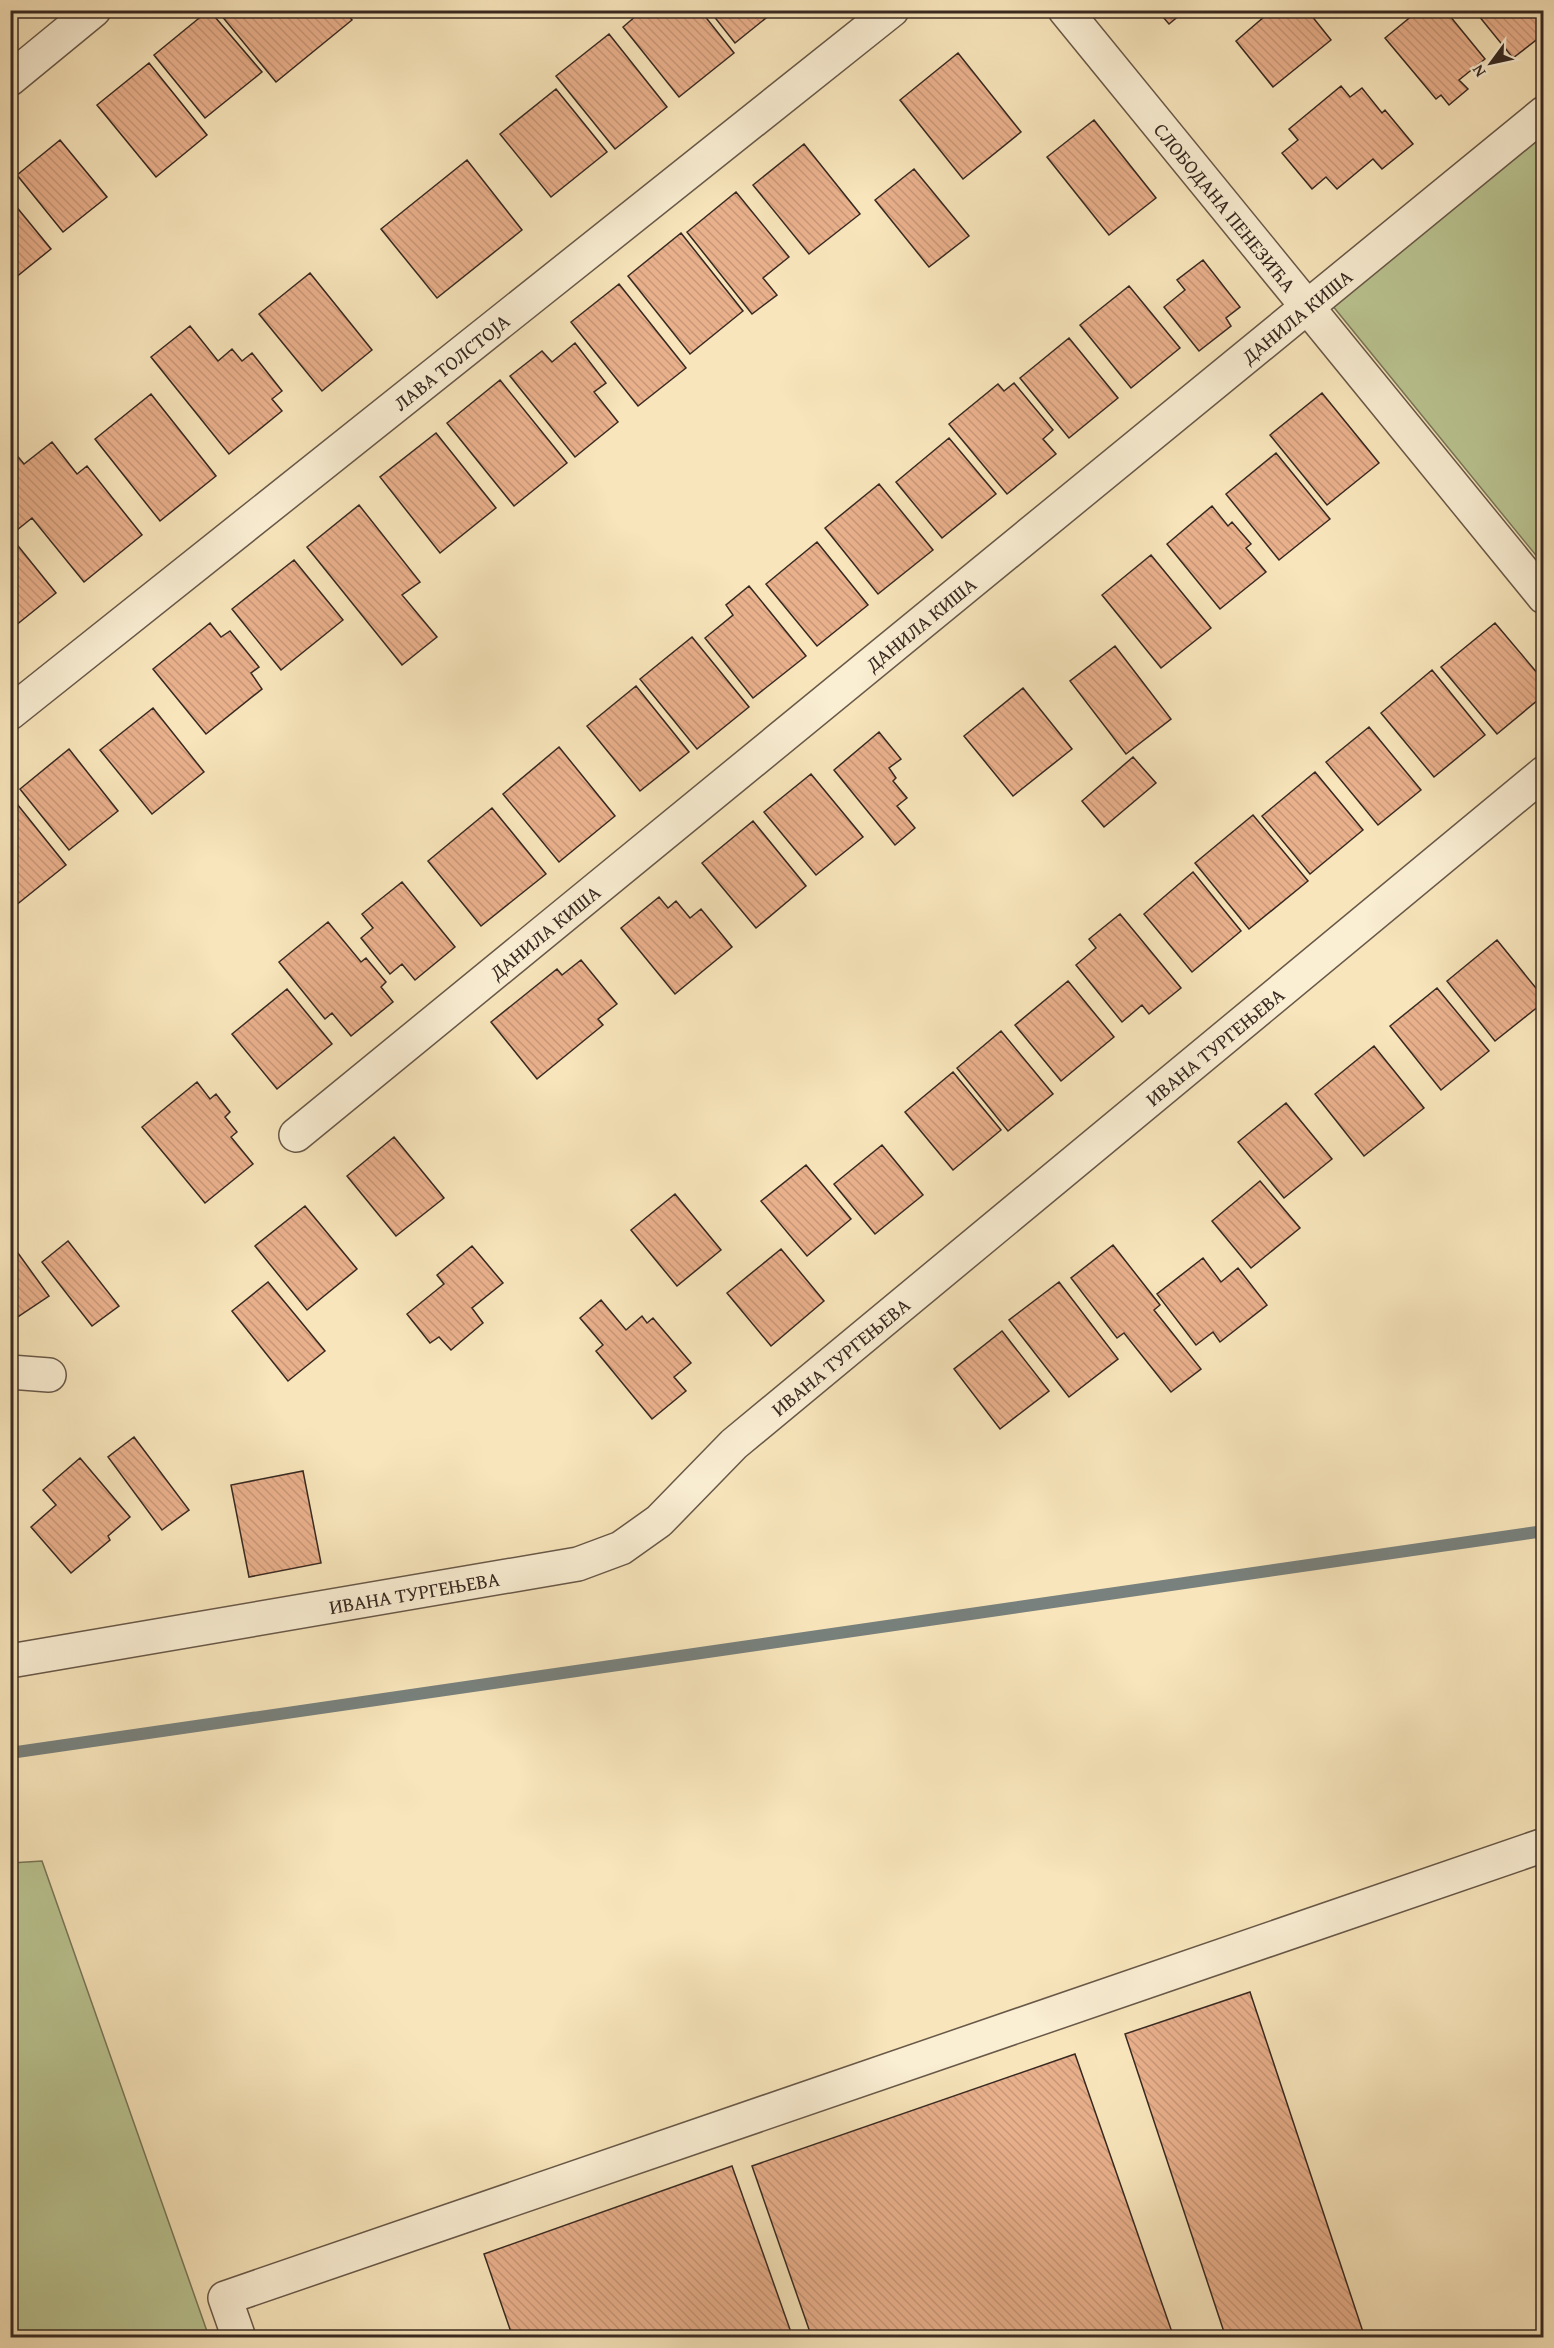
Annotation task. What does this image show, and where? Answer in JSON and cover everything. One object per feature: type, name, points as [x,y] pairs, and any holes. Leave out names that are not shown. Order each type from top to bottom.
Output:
[{"type":"street","points":[[10,79],[94,10]]},
{"type":"street","name":"ЛАВА ТОЛСТОЈА","points":[[10,713],[892,10]]},
{"type":"street","name":"СЛОБОДАНА ПЕНЕЗИЋА","points":[[1065,10],[1544,597]]},
{"type":"street","name":"ДАНИЛА КИША","points":[[296,1135],[1544,113]]},
{"type":"street","name":"ИВАНА ТУРГЕЊЕВА","points":[[10,1661],[578,1564],[621,1548],[659,1521],[734,1444],[1544,773]]},
{"type":"street","points":[[10,1372],[50,1375]]},
{"type":"street","points":[[239,2337],[225,2298],[1544,1845]]},
{"type":"green space","points":[[1543,132],[1543,564],[1332,305]]},
{"type":"green space","points":[[42,1861],[209,2337],[11,2337],[11,1863]]},
{"type":"building","points":[[209,10],[262,72],[205,118],[154,55]]},
{"type":"building","points":[[226,10],[344,10],[352,20],[276,82],[221,15]]},
{"type":"building","points":[[643,10],[700,10],[734,53],[679,97],[623,27]]},
{"type":"building","points":[[709,10],[776,10],[735,43]]},
{"type":"building","points":[[1157,10],[1186,10],[1169,24]]},
{"type":"building","points":[[1272,10],[1307,10],[1331,40],[1273,87],[1236,41]]},
{"type":"building","points":[[1419,10],[1445,10],[1485,59],[1459,80],[1468,89],[1449,105],[1441,95],[1436,99],[1385,38]]},
{"type":"building","points":[[1474,10],[1544,10],[1544,34],[1513,58]]},
{"type":"building","points":[[609,34],[667,107],[615,149],[556,76]]},
{"type":"building","points":[[958,53],[1021,132],[963,179],[900,100]]},
{"type":"building","points":[[149,63],[207,135],[156,177],[97,105]]},
{"type":"building","points":[[1341,86],[1350,97],[1362,88],[1382,113],[1385,110],[1413,144],[1382,169],[1373,159],[1337,189],[1326,177],[1312,189],[1282,153],[1298,140],[1289,129]]},
{"type":"building","points":[[556,89],[607,152],[551,197],[500,134]]},
{"type":"building","points":[[1094,120],[1156,198],[1109,235],[1047,157]]},
{"type":"building","points":[[60,140],[107,197],[63,232],[17,175]]},
{"type":"building","points":[[804,144],[860,214],[809,254],[753,185]]},
{"type":"building","points":[[467,160],[522,230],[437,298],[381,229]]},
{"type":"building","points":[[914,169],[969,236],[929,267],[875,200]]},
{"type":"building","points":[[736,192],[789,257],[763,278],[777,295],[752,314],[687,232]]},
{"type":"building","points":[[10,199],[51,249],[10,282]]},
{"type":"building","points":[[681,233],[743,311],[690,354],[628,276]]},
{"type":"building","points":[[1203,260],[1240,307],[1226,318],[1231,326],[1199,351],[1164,307],[1185,290],[1177,280]]},
{"type":"building","points":[[310,273],[372,350],[322,391],[259,314]]},
{"type":"building","points":[[619,284],[686,368],[638,406],[571,322]]},
{"type":"building","points":[[1129,286],[1180,348],[1131,388],[1080,325]]},
{"type":"building","points":[[190,326],[218,361],[232,349],[242,361],[252,353],[282,391],[272,399],[282,411],[229,454],[151,357]]},
{"type":"building","points":[[1069,338],[1118,398],[1069,438],[1020,378]]},
{"type":"building","points":[[575,343],[606,383],[594,392],[618,422],[575,457],[510,376],[542,351],[552,362]]},
{"type":"building","points":[[500,380],[567,463],[514,506],[447,423]]},
{"type":"building","points":[[1014,383],[1053,430],[1043,439],[1056,454],[1007,494],[949,424],[998,384],[1004,391]]},
{"type":"building","points":[[1322,393],[1379,463],[1327,505],[1270,435]]},
{"type":"building","points":[[151,394],[216,476],[160,521],[95,439]]},
{"type":"building","points":[[436,433],[496,508],[440,553],[380,477]]},
{"type":"building","points":[[949,438],[996,494],[942,538],[896,482]]},
{"type":"building","points":[[52,442],[77,474],[87,466],[142,535],[84,582],[32,518],[17,530],[10,522],[10,447],[24,464]]},
{"type":"building","points":[[1276,453],[1330,519],[1279,560],[1226,494]]},
{"type":"building","points":[[879,484],[933,550],[878,594],[825,528]]},
{"type":"building","points":[[359,505],[420,582],[402,595],[437,637],[402,665],[307,547]]},
{"type":"building","points":[[1212,506],[1228,526],[1232,522],[1251,544],[1246,548],[1266,572],[1220,609],[1167,544]]},
{"type":"building","points":[[10,536],[56,593],[10,630]]},
{"type":"building","points":[[817,542],[868,605],[817,646],[766,584]]},
{"type":"building","points":[[1151,555],[1211,628],[1161,668],[1102,595]]},
{"type":"building","points":[[294,560],[343,620],[281,670],[232,609]]},
{"type":"building","points":[[749,586],[806,656],[753,698],[705,638],[733,615],[726,605]]},
{"type":"building","points":[[210,623],[221,637],[230,631],[259,667],[251,673],[262,689],[206,734],[153,669]]},
{"type":"building","points":[[1495,623],[1544,681],[1544,695],[1497,734],[1441,667]]},
{"type":"building","points":[[692,637],[749,707],[697,749],[640,679]]},
{"type":"building","points":[[1115,646],[1171,719],[1126,754],[1070,681]]},
{"type":"building","points":[[1432,670],[1485,735],[1434,777],[1381,713]]},
{"type":"building","points":[[636,686],[689,752],[640,791],[587,726]]},
{"type":"building","points":[[1023,688],[1072,749],[1013,796],[964,736]]},
{"type":"building","points":[[153,708],[204,772],[152,814],[100,750]]},
{"type":"building","points":[[1369,727],[1421,790],[1378,825],[1326,762]]},
{"type":"building","points":[[879,732],[901,759],[889,768],[896,778],[893,781],[907,798],[897,806],[915,828],[895,845],[834,770]]},
{"type":"building","points":[[559,747],[615,816],[559,862],[503,794]]},
{"type":"building","points":[[69,749],[118,811],[69,850],[20,789]]},
{"type":"building","points":[[1133,757],[1156,783],[1104,827],[1082,801]]},
{"type":"building","points":[[1315,772],[1363,830],[1310,874],[1262,816]]},
{"type":"building","points":[[811,774],[863,837],[816,875],[764,812]]},
{"type":"building","points":[[17,804],[66,865],[10,910],[10,810]]},
{"type":"building","points":[[492,808],[546,874],[481,926],[428,861]]},
{"type":"building","points":[[1253,815],[1308,881],[1249,929],[1195,863]]},
{"type":"building","points":[[753,821],[806,886],[756,928],[702,863]]},
{"type":"building","points":[[1193,872],[1241,931],[1192,972],[1144,914]]},
{"type":"building","points":[[402,882],[455,947],[415,980],[402,964],[390,974],[361,938],[373,928],[362,914]]},
{"type":"building","points":[[659,897],[668,908],[676,901],[690,918],[701,909],[732,947],[675,994],[621,928]]},
{"type":"building","points":[[1120,914],[1181,988],[1149,1014],[1142,1005],[1122,1022],[1076,965],[1096,948],[1089,939]]},
{"type":"building","points":[[328,922],[361,962],[366,958],[386,982],[381,987],[393,1002],[351,1036],[332,1013],[325,1019],[279,962]]},
{"type":"building","points":[[1497,940],[1544,998],[1544,1002],[1495,1041],[1447,981]]},
{"type":"building","points":[[581,960],[617,1004],[598,1019],[603,1025],[537,1079],[491,1022],[557,969],[562,975]]},
{"type":"building","points":[[1068,981],[1114,1037],[1061,1081],[1015,1025]]},
{"type":"building","points":[[1437,988],[1489,1051],[1441,1090],[1390,1026]]},
{"type":"building","points":[[287,989],[332,1044],[277,1089],[232,1034]]},
{"type":"building","points":[[1001,1031],[1053,1094],[1008,1131],[957,1068]]},
{"type":"building","points":[[1374,1046],[1424,1108],[1364,1156],[1315,1094]]},
{"type":"building","points":[[953,1072],[1001,1130],[953,1170],[905,1112]]},
{"type":"building","points":[[197,1082],[210,1099],[216,1094],[230,1112],[225,1117],[237,1132],[231,1137],[253,1164],[205,1203],[142,1127]]},
{"type":"building","points":[[1286,1103],[1332,1159],[1284,1198],[1238,1142]]},
{"type":"building","points":[[394,1137],[444,1198],[396,1236],[347,1176]]},
{"type":"building","points":[[882,1145],[923,1195],[875,1234],[834,1184]]},
{"type":"building","points":[[806,1165],[851,1219],[807,1256],[761,1201]]},
{"type":"building","points":[[1260,1181],[1300,1228],[1251,1268],[1212,1221]]},
{"type":"building","points":[[675,1194],[721,1250],[677,1286],[631,1230]]},
{"type":"building","points":[[305,1206],[357,1269],[307,1310],[255,1246]]},
{"type":"building","points":[[68,1241],[119,1306],[92,1326],[42,1262]]},
{"type":"building","points":[[10,1242],[49,1296],[10,1322]]},
{"type":"building","points":[[1113,1245],[1160,1305],[1154,1310],[1201,1369],[1171,1392],[1124,1333],[1117,1338],[1071,1278]]},
{"type":"building","points":[[472,1246],[503,1283],[472,1308],[483,1323],[451,1350],[439,1337],[430,1343],[407,1314],[444,1284],[437,1275]]},
{"type":"building","points":[[781,1249],[824,1301],[771,1346],[727,1293]]},
{"type":"building","points":[[1203,1258],[1221,1282],[1238,1268],[1267,1305],[1220,1342],[1213,1332],[1196,1345],[1157,1294]]},
{"type":"building","points":[[268,1282],[325,1351],[288,1381],[232,1311]]},
{"type":"building","points":[[1059,1282],[1118,1359],[1069,1397],[1009,1320]]},
{"type":"building","points":[[601,1300],[626,1330],[642,1316],[647,1323],[653,1318],[691,1363],[674,1377],[686,1391],[652,1419],[596,1351],[603,1345],[580,1318]]},
{"type":"building","points":[[1002,1331],[1049,1391],[1000,1429],[954,1369]]},
{"type":"building","points":[[134,1437],[189,1510],[162,1530],[108,1457]]},
{"type":"building","points":[[80,1458],[130,1517],[108,1536],[110,1540],[71,1573],[31,1527],[56,1505],[43,1490]]},
{"type":"building","points":[[303,1471],[321,1563],[249,1577],[231,1485]]},
{"type":"building","points":[[1250,1992],[1365,2338],[1226,2338],[1125,2034]]},
{"type":"building","points":[[1075,2054],[1174,2338],[812,2338],[752,2166]]},
{"type":"building","points":[[732,2166],[793,2338],[513,2338],[484,2254]]},
{"type":"waterway","points":[[10,1753],[1544,1531]]}]
